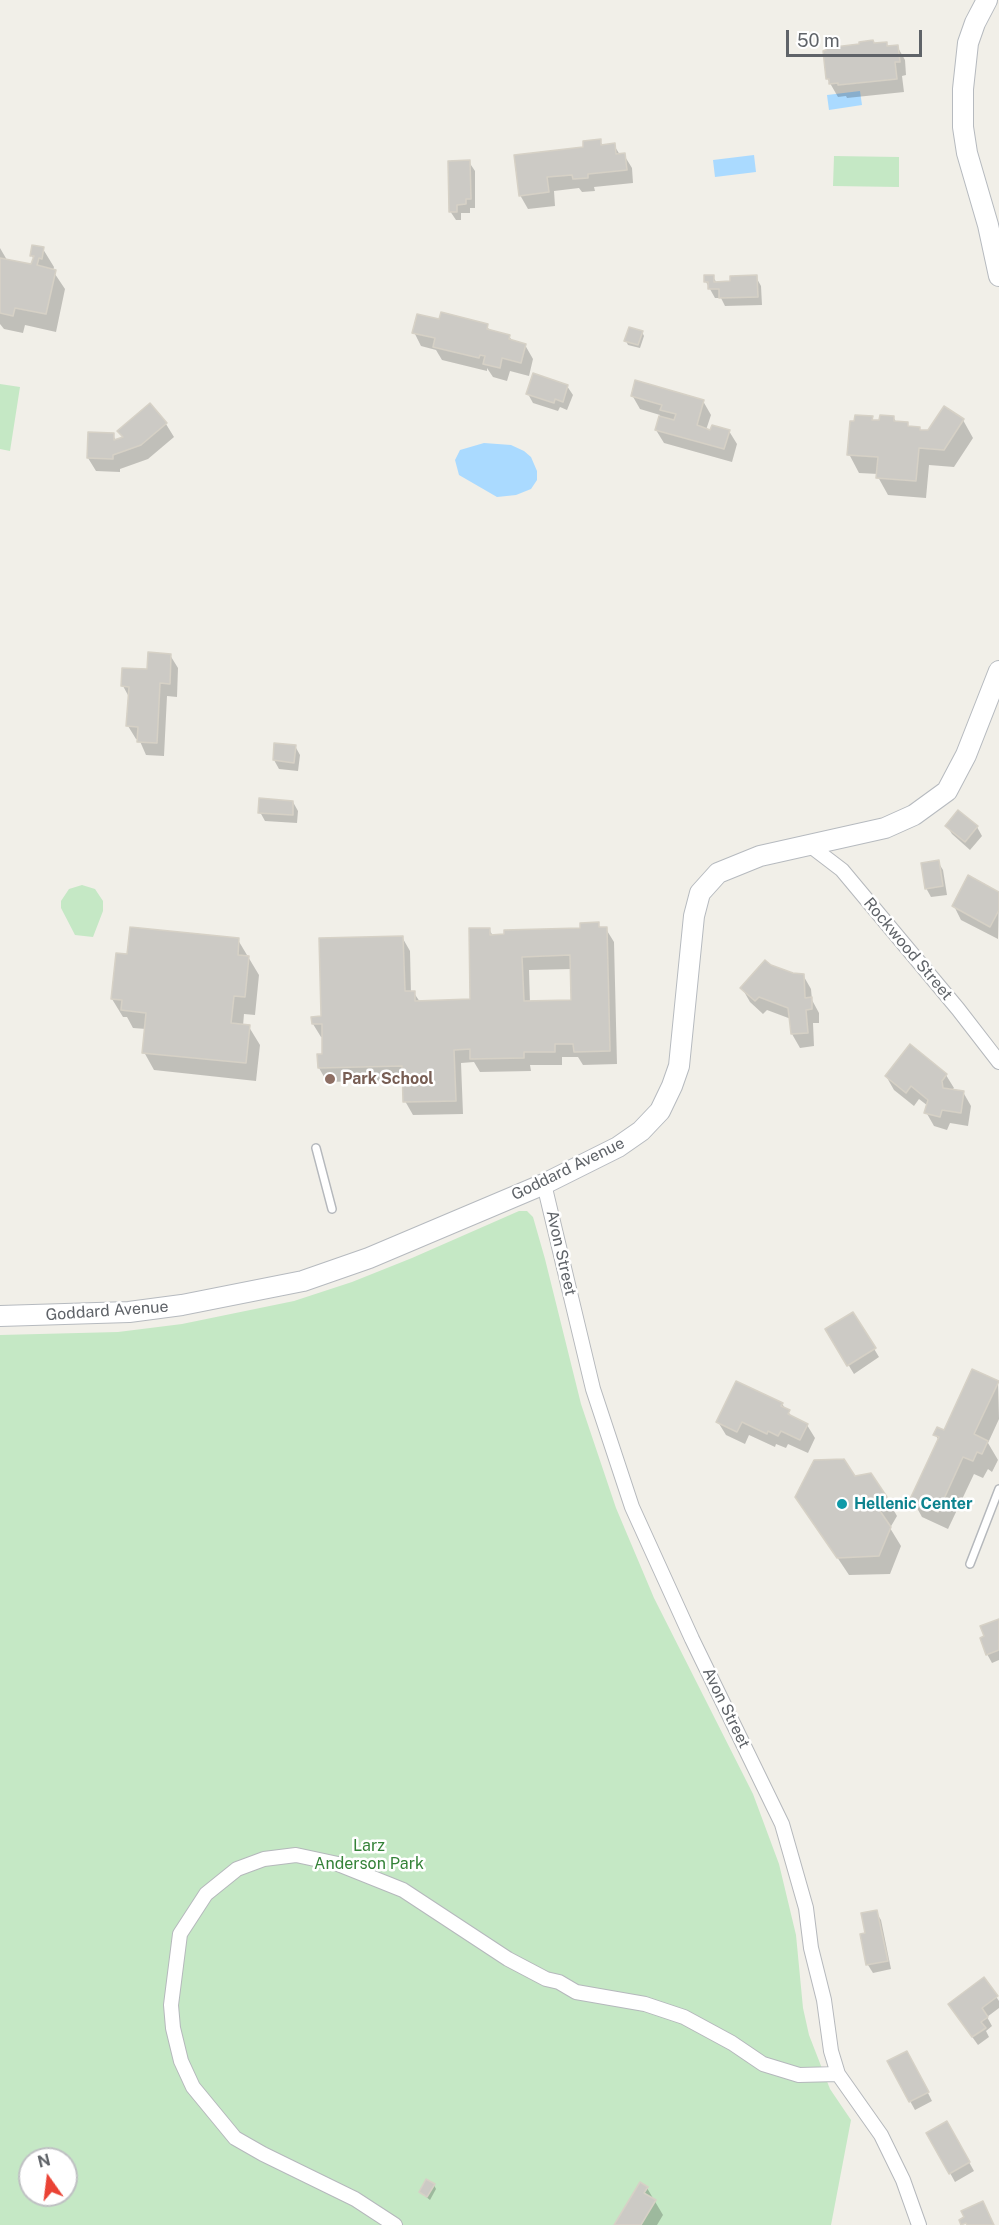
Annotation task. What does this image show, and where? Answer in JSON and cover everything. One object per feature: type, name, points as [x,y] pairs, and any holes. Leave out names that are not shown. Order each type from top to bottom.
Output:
[{"type":"main road","points":[[987,0],[968,43],[963,89],[963,127],[967,153],[988,225],[999,276]]},
{"type":"main road","name":"Goddard Avenue","points":[[0,1316],[129,1312],[182,1305],[303,1281],[369,1258],[544,1184],[618,1147],[641,1131],[660,1111],[679,1066],[694,916],[700,893],[718,873],[760,856],[885,828],[914,815],[947,791],[966,755],[999,671]]},
{"type":"street","name":"Rockwood Street","points":[[808,844],[842,870],[951,1000],[999,1062]]},
{"type":"street","name":"Avon Street","points":[[544,1184],[593,1389],[632,1507],[692,1639],[782,1824],[806,1908],[811,1948],[824,2000],[831,2051],[838,2074],[881,2135],[903,2180],[919,2225]]},
{"type":"street","points":[[394,2225],[355,2199],[235,2138],[194,2087],[181,2061],[173,2028],[171,2005],[180,1934],[206,1894],[237,1869],[264,1859],[296,1855],[338,1864],[403,1890],[508,1959],[576,1992],[645,2004],[684,2018],[732,2043],[763,2064],[800,2075],[838,2074]]},
{"type":"lane","points":[[316,1149],[332,1209]]},
{"type":"lane","points":[[970,1564],[999,1489]]},
{"type":"green space","points":[[834,156],[899,157],[899,187],[833,186]]},
{"type":"green space","points":[[0,384],[20,387],[10,451],[0,449]]},
{"type":"green space","points":[[82,885],[95,889],[103,901],[103,911],[93,937],[75,935],[61,908],[61,901],[69,889]]},
{"type":"green space","name":"Larz Anderson Park","points":[[519,1211],[527,1211],[533,1217],[581,1404],[616,1508],[654,1598],[753,1794],[779,1864],[796,1935],[803,2008],[809,2035],[830,2089],[851,2120],[831,2225],[0,2225],[0,1335],[118,1332],[182,1324],[294,1301],[352,1282]]},
{"type":"water","points":[[860,91],[862,105],[829,110],[827,95]]},
{"type":"water","points":[[754,155],[756,172],[715,177],[713,160]]},
{"type":"water","points":[[484,443],[511,445],[531,457],[537,471],[537,480],[531,489],[516,495],[497,497],[459,475],[455,460],[460,450]]},
{"type":"building","points":[[873,40],[874,43],[887,42],[887,46],[898,45],[900,62],[895,62],[897,79],[829,84],[829,79],[826,79],[823,51],[826,48]]},
{"type":"building","points":[[601,139],[601,145],[615,143],[616,154],[625,153],[627,170],[588,174],[588,178],[573,179],[572,175],[547,177],[549,192],[519,196],[514,155],[583,147],[583,141]]},
{"type":"building","points":[[470,160],[471,199],[466,199],[466,204],[457,205],[457,212],[449,212],[448,161]]},
{"type":"building","points":[[32,245],[44,247],[42,259],[39,258],[37,265],[56,270],[46,314],[15,308],[13,316],[0,313],[0,258],[31,264],[34,256],[30,256]]},
{"type":"building","points":[[704,275],[714,275],[714,282],[730,281],[730,276],[757,275],[758,297],[719,298],[719,289],[708,289],[708,282],[704,282]]},
{"type":"building","points":[[441,312],[488,324],[487,329],[510,335],[509,339],[526,344],[521,363],[502,358],[500,368],[483,364],[485,356],[480,355],[479,358],[433,347],[435,338],[412,333],[417,314],[439,319]]},
{"type":"building","points":[[629,327],[643,331],[638,345],[624,341]]},
{"type":"building","points":[[533,373],[568,385],[563,402],[555,399],[554,403],[526,394]]},
{"type":"building","points":[[635,380],[704,400],[697,425],[710,430],[712,425],[730,430],[724,449],[655,430],[659,416],[674,420],[676,414],[660,410],[662,405],[631,396]]},
{"type":"building","points":[[150,403],[167,423],[141,445],[113,455],[113,459],[87,458],[88,432],[114,433],[114,440],[123,437],[117,431]]},
{"type":"building","points":[[944,406],[964,419],[944,450],[919,448],[916,481],[876,478],[878,457],[847,455],[850,421],[854,421],[855,415],[873,416],[872,420],[879,420],[880,415],[894,416],[894,421],[908,422],[908,426],[928,430]]},
{"type":"building","points":[[148,652],[171,654],[170,684],[160,683],[157,743],[137,742],[138,727],[126,726],[129,687],[121,686],[122,668],[147,669]]},
{"type":"building","points":[[274,743],[296,745],[294,763],[273,760]]},
{"type":"building","points":[[259,798],[293,801],[293,815],[258,813]]},
{"type":"building","points":[[958,810],[978,826],[965,842],[945,826]]},
{"type":"building","points":[[939,860],[943,886],[925,889],[921,863]]},
{"type":"building","points":[[968,875],[999,892],[999,910],[990,927],[952,906]]},
{"type":"building","points":[[599,922],[599,927],[607,927],[610,1051],[574,1052],[573,1044],[555,1044],[555,1052],[524,1052],[524,1058],[470,1059],[470,1049],[454,1050],[456,1101],[403,1102],[402,1066],[318,1068],[317,1054],[322,1054],[322,1024],[312,1024],[311,1017],[321,1016],[319,938],[403,936],[405,991],[415,991],[415,1001],[470,999],[469,928],[490,928],[490,935],[504,934],[504,930],[580,928],[580,923]],"holes":[[[570,955],[571,1000],[524,1001],[522,957]]]},
{"type":"building","points":[[130,927],[239,938],[238,955],[249,956],[245,997],[234,996],[231,1023],[250,1025],[246,1063],[142,1053],[146,1013],[121,1010],[122,1000],[111,999],[116,953],[127,954]]},
{"type":"building","points":[[765,960],[771,965],[793,973],[804,974],[805,998],[812,997],[812,1009],[806,1010],[808,1033],[791,1034],[788,1008],[759,997],[755,1001],[740,988]]},
{"type":"building","points":[[910,1044],[947,1074],[942,1081],[943,1088],[964,1091],[961,1113],[942,1110],[940,1117],[924,1113],[928,1100],[911,1086],[906,1093],[885,1076]]},
{"type":"building","points":[[853,1312],[876,1348],[847,1366],[825,1329]]},
{"type":"building","points":[[972,1369],[999,1381],[974,1434],[988,1441],[982,1454],[977,1452],[973,1461],[963,1457],[938,1512],[910,1499],[939,1437],[933,1435],[937,1427],[944,1430]]},
{"type":"building","points":[[736,1381],[783,1403],[781,1406],[790,1410],[788,1414],[808,1424],[800,1440],[781,1431],[778,1436],[768,1431],[767,1434],[742,1422],[737,1432],[716,1422]]},
{"type":"building","name":"Hellenic Center","points":[[844,1459],[855,1476],[871,1473],[887,1497],[880,1511],[891,1527],[879,1556],[837,1558],[795,1497],[814,1460]]},
{"type":"building","points":[[999,1619],[999,1650],[986,1655],[980,1638],[984,1636],[980,1626]]},
{"type":"building","points":[[877,1910],[888,1961],[866,1965],[860,1934],[865,1933],[861,1913]]},
{"type":"building","points":[[984,1977],[998,1996],[982,2008],[988,2017],[981,2022],[986,2028],[972,2037],[948,2004]]},
{"type":"building","points":[[907,2051],[929,2092],[909,2102],[887,2061]]},
{"type":"building","points":[[947,2121],[970,2162],[949,2174],[926,2133]]},
{"type":"building","points":[[426,2179],[435,2184],[427,2197],[419,2192]]},
{"type":"building","points":[[640,2182],[648,2187],[644,2193],[656,2200],[641,2225],[614,2225]]},
{"type":"building","points":[[983,2201],[994,2225],[967,2225],[966,2223],[961,2225],[959,2220],[964,2217],[961,2211]]},
{"type":"place","name":"Park School","points":[[330,1079]]},
{"type":"place","name":"Hellenic Center","points":[[842,1504]]}]
